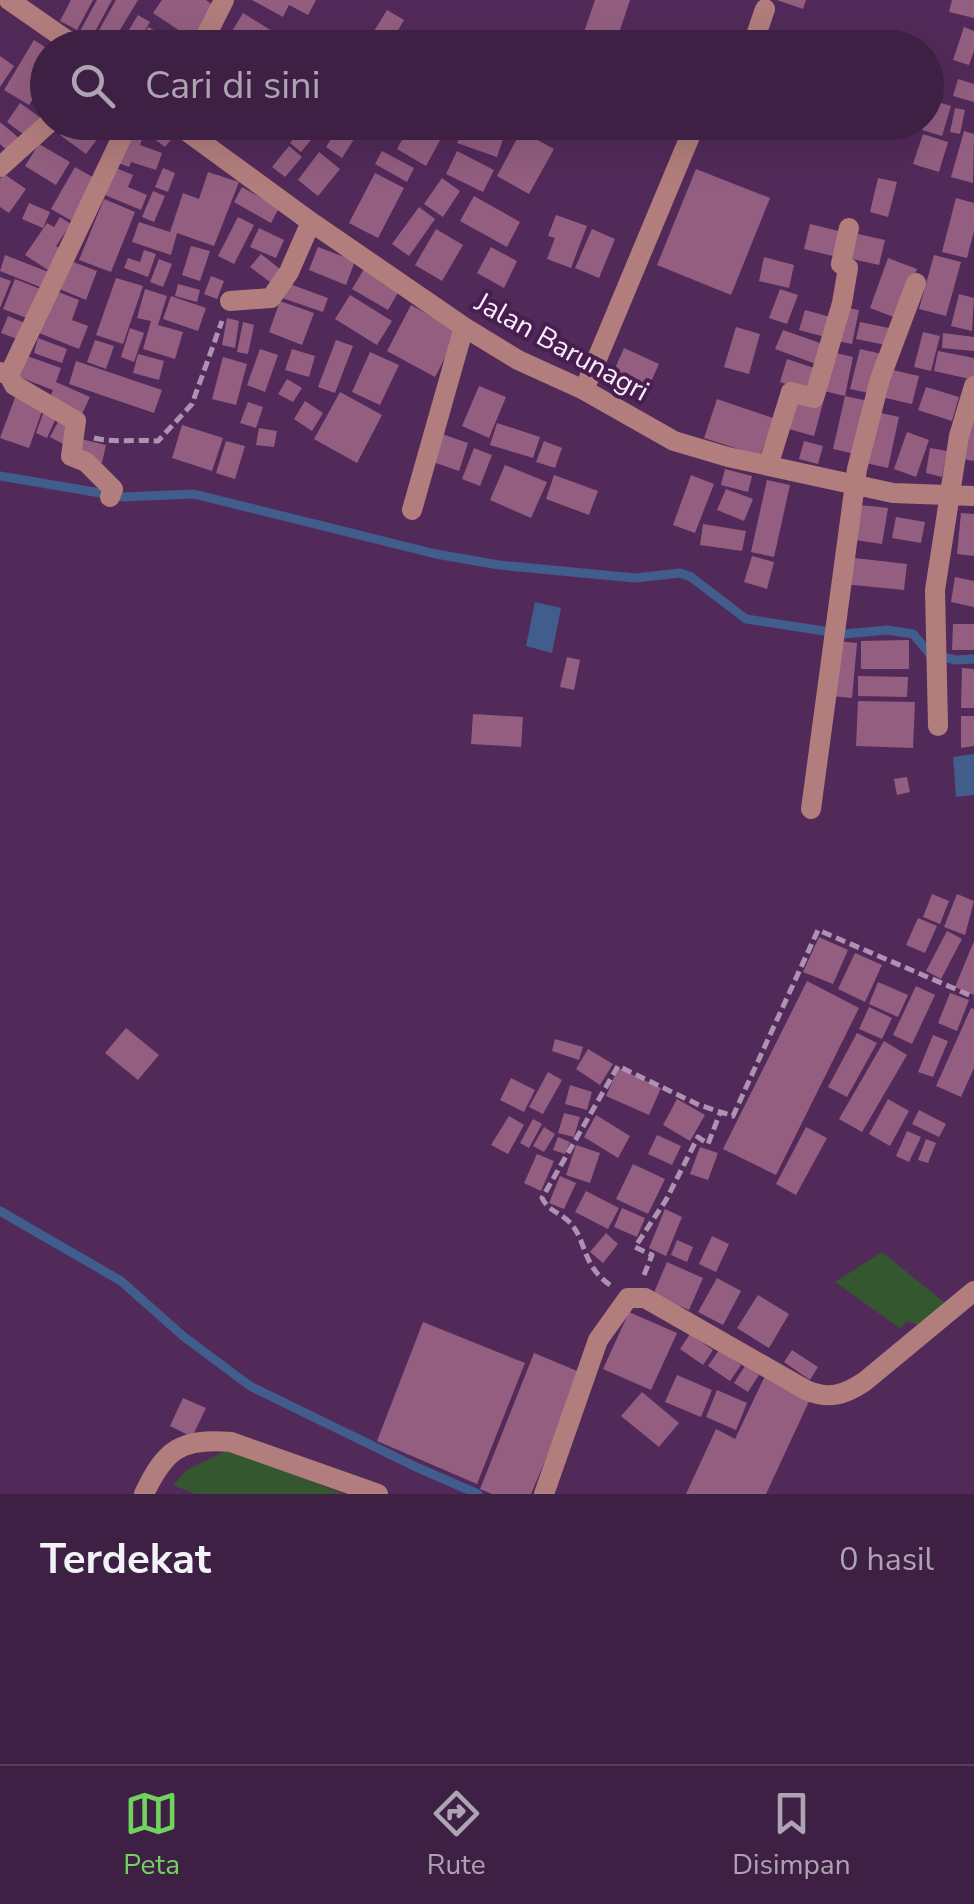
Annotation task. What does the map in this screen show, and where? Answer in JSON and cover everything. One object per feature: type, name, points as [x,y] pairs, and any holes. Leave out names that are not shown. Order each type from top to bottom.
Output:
[{"type":"street","points":[[9,0],[52,30]]},
{"type":"street","points":[[209,30],[224,0]]},
{"type":"street","points":[[758,30],[765,9]]},
{"type":"street","points":[[0,167],[30,140]]},
{"type":"street","points":[[110,497],[112,489],[86,462],[71,456],[76,421],[14,386],[4,373],[120,140]]},
{"type":"street","name":"Jalan Barunagri","points":[[199,140],[464,327],[518,360],[584,390],[674,441],[854,485],[904,494],[974,496]]},
{"type":"street","points":[[584,390],[688,140]]},
{"type":"street","points":[[230,301],[270,298],[289,272],[311,222]]},
{"type":"street","points":[[768,466],[790,392],[814,398],[842,303],[848,268],[840,264],[849,228]]},
{"type":"street","points":[[811,809],[854,485],[880,379],[916,283]]},
{"type":"street","points":[[412,510],[464,327]]},
{"type":"street","points":[[938,726],[936,590],[960,436],[974,386]]},
{"type":"street","points":[[544,1494],[598,1340],[628,1298],[645,1298],[806,1390],[833,1397],[864,1382],[974,1292]]},
{"type":"street","points":[[144,1494],[158,1465],[173,1450],[207,1440],[231,1442],[378,1494]]},
{"type":"path","points":[[76,434],[112,442],[126,438],[158,441],[192,404],[230,301]]},
{"type":"path","points":[[720,1113],[708,1144],[698,1137],[666,1200],[635,1247],[652,1255],[642,1280],[628,1298],[587,1264],[568,1220],[547,1208],[542,1198],[618,1066],[734,1116],[818,930],[974,998]]},
{"type":"green space","points":[[882,1252],[945,1303],[917,1325],[906,1321],[901,1329],[835,1282]]},
{"type":"green space","points":[[232,1448],[343,1494],[195,1494],[173,1485],[187,1470]]},
{"type":"water","points":[[535,602],[561,608],[552,653],[526,646]]},
{"type":"water","points":[[974,754],[974,795],[956,797],[953,757]]},
{"type":"building","points":[[71,0],[93,0],[77,30],[60,21]]},
{"type":"building","points":[[97,0],[112,0],[96,30],[81,30]]},
{"type":"building","points":[[116,0],[138,0],[120,30],[99,30]]},
{"type":"building","points":[[162,0],[206,0],[217,8],[202,30],[178,30],[153,13]]},
{"type":"building","points":[[252,0],[316,0],[308,15],[289,5],[283,17]]},
{"type":"building","points":[[595,0],[630,0],[620,30],[585,30]]},
{"type":"building","points":[[777,0],[806,0],[803,9]]},
{"type":"building","points":[[952,0],[974,0],[974,18],[949,12]]},
{"type":"building","points":[[387,10],[404,20],[398,30],[375,30]]},
{"type":"building","points":[[243,13],[270,30],[233,30]]},
{"type":"building","points":[[138,15],[150,22],[145,30],[129,30]]},
{"type":"building","points":[[964,27],[974,31],[969,65],[953,60]]},
{"type":"building","points":[[30,47],[30,103],[4,90]]},
{"type":"building","points":[[0,56],[14,66],[0,87]]},
{"type":"building","points":[[958,79],[974,84],[974,102],[953,96]]},
{"type":"building","points":[[20,103],[30,110],[27,137],[7,122]]},
{"type":"building","points":[[944,104],[951,106],[944,129]]},
{"type":"building","points":[[955,108],[965,110],[960,134],[950,132]]},
{"type":"building","points":[[0,122],[20,139],[9,152],[0,144]]},
{"type":"building","points":[[964,131],[974,134],[973,183],[951,177]]},
{"type":"building","points":[[67,140],[96,140],[86,154]]},
{"type":"building","points":[[127,140],[142,140],[140,145],[162,153],[156,170],[131,162],[129,167],[118,163]]},
{"type":"building","points":[[292,140],[311,140],[301,152],[290,143]]},
{"type":"building","points":[[330,140],[354,140],[342,158],[326,147]]},
{"type":"building","points":[[402,140],[440,140],[426,166],[397,149]]},
{"type":"building","points":[[458,140],[503,140],[497,157],[457,143]]},
{"type":"building","points":[[516,140],[538,140],[554,149],[529,194],[497,176]]},
{"type":"building","points":[[921,140],[948,142],[939,172],[913,164]]},
{"type":"building","points":[[39,144],[70,162],[56,185],[25,166]]},
{"type":"building","points":[[289,146],[302,157],[285,177],[272,167]]},
{"type":"building","points":[[382,151],[414,168],[407,182],[375,164]]},
{"type":"building","points":[[457,151],[494,170],[483,192],[446,174]]},
{"type":"building","points":[[319,152],[340,169],[318,196],[298,180]]},
{"type":"building","points":[[75,167],[96,179],[72,221],[51,209]]},
{"type":"building","points":[[116,168],[133,175],[128,187],[147,195],[141,210],[105,195]]},
{"type":"building","points":[[163,168],[175,173],[168,192],[155,187]]},
{"type":"building","points":[[696,169],[770,198],[731,295],[657,265]]},
{"type":"building","points":[[208,172],[239,182],[214,246],[177,233],[171,255],[132,242],[139,222],[170,232],[183,193],[199,199]]},
{"type":"building","points":[[375,173],[404,188],[378,238],[349,223]]},
{"type":"building","points":[[4,174],[26,189],[9,213],[0,207],[0,179]]},
{"type":"building","points":[[442,178],[460,191],[443,217],[424,204]]},
{"type":"building","points":[[878,178],[897,182],[888,217],[870,212]]},
{"type":"building","points":[[242,187],[279,208],[271,223],[234,202]]},
{"type":"building","points":[[153,191],[165,196],[154,222],[142,217]]},
{"type":"building","points":[[474,196],[520,222],[507,247],[460,221]]},
{"type":"building","points":[[956,198],[974,203],[974,231],[967,258],[942,252]]},
{"type":"building","points":[[104,199],[135,212],[111,272],[79,260]]},
{"type":"building","points":[[29,203],[50,212],[43,228],[22,219]]},
{"type":"building","points":[[419,207],[435,219],[409,256],[392,244]]},
{"type":"building","points":[[556,215],[587,226],[571,268],[547,259],[555,238],[548,236]]},
{"type":"building","points":[[60,217],[71,224],[56,246],[65,252],[51,272],[25,255],[47,223],[54,227]]},
{"type":"building","points":[[238,217],[254,225],[234,264],[218,256]]},
{"type":"building","points":[[810,224],[843,232],[837,257],[804,249]]},
{"type":"building","points":[[259,228],[284,240],[276,258],[250,247]]},
{"type":"building","points":[[436,229],[463,245],[442,281],[415,265]]},
{"type":"building","points":[[592,229],[615,239],[599,278],[575,268]]},
{"type":"building","points":[[858,234],[885,240],[879,265],[852,259]]},
{"type":"building","points":[[191,246],[210,251],[200,281],[182,275]]},
{"type":"building","points":[[318,247],[355,261],[346,285],[309,270]]},
{"type":"building","points":[[491,247],[517,261],[504,288],[477,273]]},
{"type":"building","points":[[144,250],[156,254],[148,277],[124,268],[128,258],[140,262]]},
{"type":"building","points":[[261,254],[280,269],[270,282],[250,267]]},
{"type":"building","points":[[5,255],[51,273],[45,289],[0,271]]},
{"type":"building","points":[[934,255],[961,262],[946,316],[919,309]]},
{"type":"building","points":[[764,257],[794,265],[789,288],[759,281]]},
{"type":"building","points":[[888,258],[917,269],[899,319],[870,308]]},
{"type":"building","points":[[159,259],[172,264],[163,287],[150,282]]},
{"type":"building","points":[[68,260],[97,271],[86,300],[57,288]]},
{"type":"building","points":[[364,269],[400,289],[388,310],[352,289]]},
{"type":"building","points":[[211,276],[224,281],[217,299],[204,294]]},
{"type":"building","points":[[0,277],[11,281],[0,308]]},
{"type":"building","points":[[116,278],[143,286],[123,344],[96,335]]},
{"type":"building","points":[[15,279],[43,290],[32,320],[3,309]]},
{"type":"building","points":[[287,283],[328,298],[323,312],[282,298]]},
{"type":"building","points":[[178,284],[200,290],[197,302],[175,296]]},
{"type":"building","points":[[145,289],[167,296],[158,325],[183,332],[175,359],[143,349],[151,321],[137,318]]},
{"type":"building","points":[[780,289],[798,295],[787,324],[769,318]]},
{"type":"building","points":[[56,291],[79,300],[72,320],[88,326],[79,349],[39,333]]},
{"type":"building","points":[[959,294],[974,298],[972,331],[951,326]]},
{"type":"building","points":[[350,295],[392,321],[377,345],[335,319]]},
{"type":"building","points":[[171,296],[206,308],[198,331],[163,319]]},
{"type":"building","points":[[280,301],[314,313],[302,345],[269,332]]},
{"type":"building","points":[[411,305],[459,331],[435,377],[387,351]]},
{"type":"building","points":[[844,307],[859,310],[852,344],[837,341]]},
{"type":"building","points":[[805,310],[834,318],[829,338],[799,330]]},
{"type":"building","points":[[8,316],[30,325],[23,341],[1,333]]},
{"type":"building","points":[[227,318],[239,321],[235,348],[222,345]]},
{"type":"building","points":[[243,322],[254,325],[248,354],[237,352]]},
{"type":"building","points":[[860,322],[894,329],[891,346],[856,339]]},
{"type":"building","points":[[736,327],[760,334],[749,374],[724,367]]},
{"type":"building","points":[[130,328],[144,333],[134,362],[121,357]]},
{"type":"building","points":[[783,330],[823,344],[816,364],[775,349]]},
{"type":"building","points":[[923,332],[940,336],[931,371],[914,367]]},
{"type":"building","points":[[943,333],[974,337],[974,351],[942,348]]},
{"type":"building","points":[[38,338],[67,349],[62,363],[34,353]]},
{"type":"building","points":[[95,340],[114,346],[106,369],[87,362]]},
{"type":"building","points":[[336,340],[353,346],[335,393],[318,387]]},
{"type":"building","points":[[624,348],[659,364],[644,397],[609,382]]},
{"type":"building","points":[[260,349],[278,355],[265,392],[247,385]]},
{"type":"building","points":[[292,349],[315,356],[309,377],[285,370]]},
{"type":"building","points":[[860,349],[882,354],[873,394],[850,389]]},
{"type":"building","points":[[938,351],[974,358],[974,380],[934,371]]},
{"type":"building","points":[[370,352],[399,365],[380,405],[352,392]]},
{"type":"building","points":[[832,352],[853,357],[845,396],[824,391]]},
{"type":"building","points":[[138,354],[164,361],[159,380],[133,373]]},
{"type":"building","points":[[27,356],[61,368],[56,382],[90,397],[80,418],[48,402],[53,390],[19,377]]},
{"type":"building","points":[[223,357],[247,364],[236,405],[212,399]]},
{"type":"building","points":[[787,359],[817,369],[809,392],[780,382]]},
{"type":"building","points":[[76,361],[162,390],[154,413],[69,384]]},
{"type":"building","points":[[888,369],[919,376],[912,404],[881,397]]},
{"type":"building","points":[[287,379],[302,388],[293,402],[278,394]]},
{"type":"building","points":[[479,386],[506,397],[489,438],[462,426]]},
{"type":"building","points":[[926,387],[959,397],[952,421],[918,410]]},
{"type":"building","points":[[340,392],[382,415],[357,463],[314,439]]},
{"type":"building","points":[[16,395],[44,405],[29,448],[0,438]]},
{"type":"building","points":[[793,395],[823,403],[814,436],[785,428]]},
{"type":"building","points":[[845,396],[873,402],[860,455],[833,449]]},
{"type":"building","points":[[717,399],[773,418],[760,456],[704,438]]},
{"type":"building","points":[[305,401],[323,413],[312,431],[294,419]]},
{"type":"building","points":[[248,402],[263,407],[256,428],[240,423]]},
{"type":"building","points":[[44,411],[57,416],[47,438],[36,433]]},
{"type":"building","points":[[877,412],[899,417],[888,468],[866,463]]},
{"type":"building","points":[[59,420],[74,428],[65,445],[50,437]]},
{"type":"building","points":[[965,420],[974,422],[974,461],[958,458]]},
{"type":"building","points":[[497,423],[540,437],[533,458],[490,445]]},
{"type":"building","points":[[182,425],[223,438],[212,471],[172,458]]},
{"type":"building","points":[[259,428],[277,431],[274,447],[256,445]]},
{"type":"building","points":[[907,432],[929,440],[916,477],[894,469]]},
{"type":"building","points":[[442,434],[468,443],[459,471],[433,462]]},
{"type":"building","points":[[81,439],[106,445],[102,463],[76,457]]},
{"type":"building","points":[[226,441],[245,446],[235,479],[216,473]]},
{"type":"building","points":[[544,441],[562,448],[555,468],[536,462]]},
{"type":"building","points":[[804,441],[823,446],[818,464],[799,459]]},
{"type":"building","points":[[474,448],[492,455],[480,486],[462,479]]},
{"type":"building","points":[[930,448],[947,451],[942,477],[926,473]]},
{"type":"building","points":[[505,465],[547,482],[531,518],[490,500]]},
{"type":"building","points":[[725,469],[752,476],[748,492],[721,485]]},
{"type":"building","points":[[554,475],[598,491],[589,515],[546,499]]},
{"type":"building","points":[[691,475],[714,484],[695,533],[673,525]]},
{"type":"building","points":[[767,480],[790,485],[774,557],[751,552]]},
{"type":"building","points":[[726,489],[753,499],[744,521],[717,510]]},
{"type":"building","points":[[860,505],[888,508],[882,544],[855,540]]},
{"type":"building","points":[[961,513],[974,514],[974,556],[957,554]]},
{"type":"building","points":[[896,517],[925,522],[921,543],[892,538]]},
{"type":"building","points":[[703,524],[746,531],[742,551],[700,545]]},
{"type":"building","points":[[752,556],[774,562],[767,589],[744,582]]},
{"type":"building","points":[[846,557],[907,564],[904,590],[843,584]]},
{"type":"building","points":[[955,577],[974,581],[974,607],[951,602]]},
{"type":"building","points":[[953,624],[974,624],[974,650],[952,650]]},
{"type":"building","points":[[909,640],[909,669],[861,669],[861,641]]},
{"type":"building","points":[[837,641],[857,643],[852,698],[832,696]]},
{"type":"building","points":[[567,657],[580,660],[574,690],[560,687]]},
{"type":"building","points":[[962,668],[974,669],[974,708],[961,708]]},
{"type":"building","points":[[858,676],[908,677],[907,697],[858,696]]},
{"type":"building","points":[[858,701],[915,702],[913,748],[856,746]]},
{"type":"building","points":[[473,714],[523,717],[521,747],[471,744]]},
{"type":"building","points":[[961,716],[974,716],[974,746],[961,748]]},
{"type":"building","points":[[907,777],[910,792],[897,795],[894,779]]},
{"type":"building","points":[[932,894],[949,901],[940,924],[923,917]]},
{"type":"building","points":[[957,894],[974,901],[965,935],[944,927]]},
{"type":"building","points":[[918,918],[937,926],[925,953],[906,945]]},
{"type":"building","points":[[947,931],[962,939],[941,979],[926,971]]},
{"type":"building","points":[[819,937],[848,950],[833,984],[803,972]]},
{"type":"building","points":[[974,941],[974,995],[955,987]]},
{"type":"building","points":[[855,953],[882,965],[865,1002],[838,989]]},
{"type":"building","points":[[807,981],[859,1008],[776,1175],[723,1149]]},
{"type":"building","points":[[878,982],[908,995],[898,1017],[869,1004]]},
{"type":"building","points":[[916,986],[935,995],[912,1044],[893,1035]]},
{"type":"building","points":[[950,993],[969,1000],[957,1031],[938,1023]]},
{"type":"building","points":[[869,1007],[892,1018],[882,1039],[859,1029]]},
{"type":"building","points":[[971,1008],[974,1068],[961,1097],[936,1086]]},
{"type":"building","points":[[126,1028],[159,1055],[138,1080],[105,1053]]},
{"type":"building","points":[[857,1033],[877,1043],[847,1097],[828,1087]]},
{"type":"building","points":[[933,1035],[948,1041],[933,1077],[918,1072]]},
{"type":"building","points":[[555,1039],[583,1047],[579,1060],[552,1051]]},
{"type":"building","points":[[884,1041],[907,1055],[862,1132],[839,1119]]},
{"type":"building","points":[[588,1049],[613,1064],[600,1085],[576,1069]]},
{"type":"building","points":[[618,1068],[661,1088],[649,1115],[606,1096]]},
{"type":"building","points":[[548,1072],[562,1080],[543,1114],[529,1107]]},
{"type":"building","points":[[511,1078],[535,1090],[524,1112],[500,1100]]},
{"type":"building","points":[[570,1085],[592,1092],[587,1110],[565,1104]]},
{"type":"building","points":[[677,1099],[705,1115],[690,1141],[663,1125]]},
{"type":"building","points":[[888,1099],[909,1111],[890,1146],[869,1134]]},
{"type":"building","points":[[919,1110],[946,1124],[939,1137],[912,1124]]},
{"type":"building","points":[[564,1113],[580,1117],[574,1137],[558,1133]]},
{"type":"building","points":[[596,1115],[630,1136],[618,1158],[584,1137]]},
{"type":"building","points":[[509,1116],[524,1125],[508,1154],[491,1145]]},
{"type":"building","points":[[533,1119],[542,1124],[529,1148],[520,1143]]},
{"type":"building","points":[[544,1127],[555,1134],[544,1152],[533,1146]]},
{"type":"building","points":[[806,1127],[827,1138],[796,1195],[776,1184]]},
{"type":"building","points":[[907,1131],[921,1137],[909,1162],[896,1156]]},
{"type":"building","points":[[657,1135],[681,1146],[672,1165],[648,1154]]},
{"type":"building","points":[[558,1137],[570,1142],[565,1154],[553,1150]]},
{"type":"building","points":[[926,1139],[936,1143],[928,1163],[918,1160]]},
{"type":"building","points":[[576,1145],[600,1153],[590,1183],[566,1175]]},
{"type":"building","points":[[700,1147],[718,1153],[708,1180],[690,1174]]},
{"type":"building","points":[[537,1154],[554,1161],[541,1191],[524,1183]]},
{"type":"building","points":[[633,1164],[665,1179],[648,1214],[616,1199]]},
{"type":"building","points":[[560,1176],[576,1183],[564,1209],[549,1203]]},
{"type":"building","points":[[586,1191],[619,1208],[608,1229],[575,1212]]},
{"type":"building","points":[[622,1208],[645,1218],[637,1237],[614,1227]]},
{"type":"building","points":[[665,1209],[682,1217],[666,1256],[649,1248]]},
{"type":"building","points":[[606,1233],[618,1244],[603,1263],[590,1252]]},
{"type":"building","points":[[712,1236],[729,1244],[716,1272],[699,1264]]},
{"type":"building","points":[[677,1240],[693,1247],[687,1262],[671,1255]]},
{"type":"building","points":[[667,1262],[703,1278],[689,1310],[653,1295]]},
{"type":"building","points":[[717,1278],[741,1291],[723,1325],[698,1312]]},
{"type":"building","points":[[758,1295],[789,1314],[769,1348],[737,1328]]},
{"type":"building","points":[[629,1312],[677,1333],[651,1390],[603,1369]]},
{"type":"building","points":[[423,1322],[525,1363],[477,1484],[377,1441]]},
{"type":"building","points":[[690,1334],[713,1350],[703,1365],[680,1349]]},
{"type":"building","points":[[719,1350],[741,1365],[730,1381],[708,1366]]},
{"type":"building","points":[[792,1350],[818,1367],[810,1380],[784,1362]]},
{"type":"building","points":[[534,1353],[582,1373],[531,1494],[492,1494],[480,1489]]},
{"type":"building","points":[[745,1366],[759,1375],[748,1392],[734,1383]]},
{"type":"building","points":[[677,1375],[712,1390],[701,1417],[665,1402]]},
{"type":"building","points":[[765,1376],[811,1397],[766,1494],[686,1494],[716,1429],[735,1439]]},
{"type":"building","points":[[717,1390],[747,1403],[736,1430],[706,1417]]},
{"type":"building","points":[[642,1392],[679,1423],[659,1447],[621,1416]]},
{"type":"building","points":[[183,1398],[206,1408],[192,1437],[170,1426]]},
{"type":"waterway","points":[[0,476],[124,497],[194,494],[436,554],[499,565],[635,578],[680,573],[691,577],[746,619],[844,634],[887,630],[913,634],[930,654],[956,660],[974,659]]},
{"type":"waterway","points":[[0,1211],[121,1281],[183,1336],[250,1386],[478,1494]]}]
